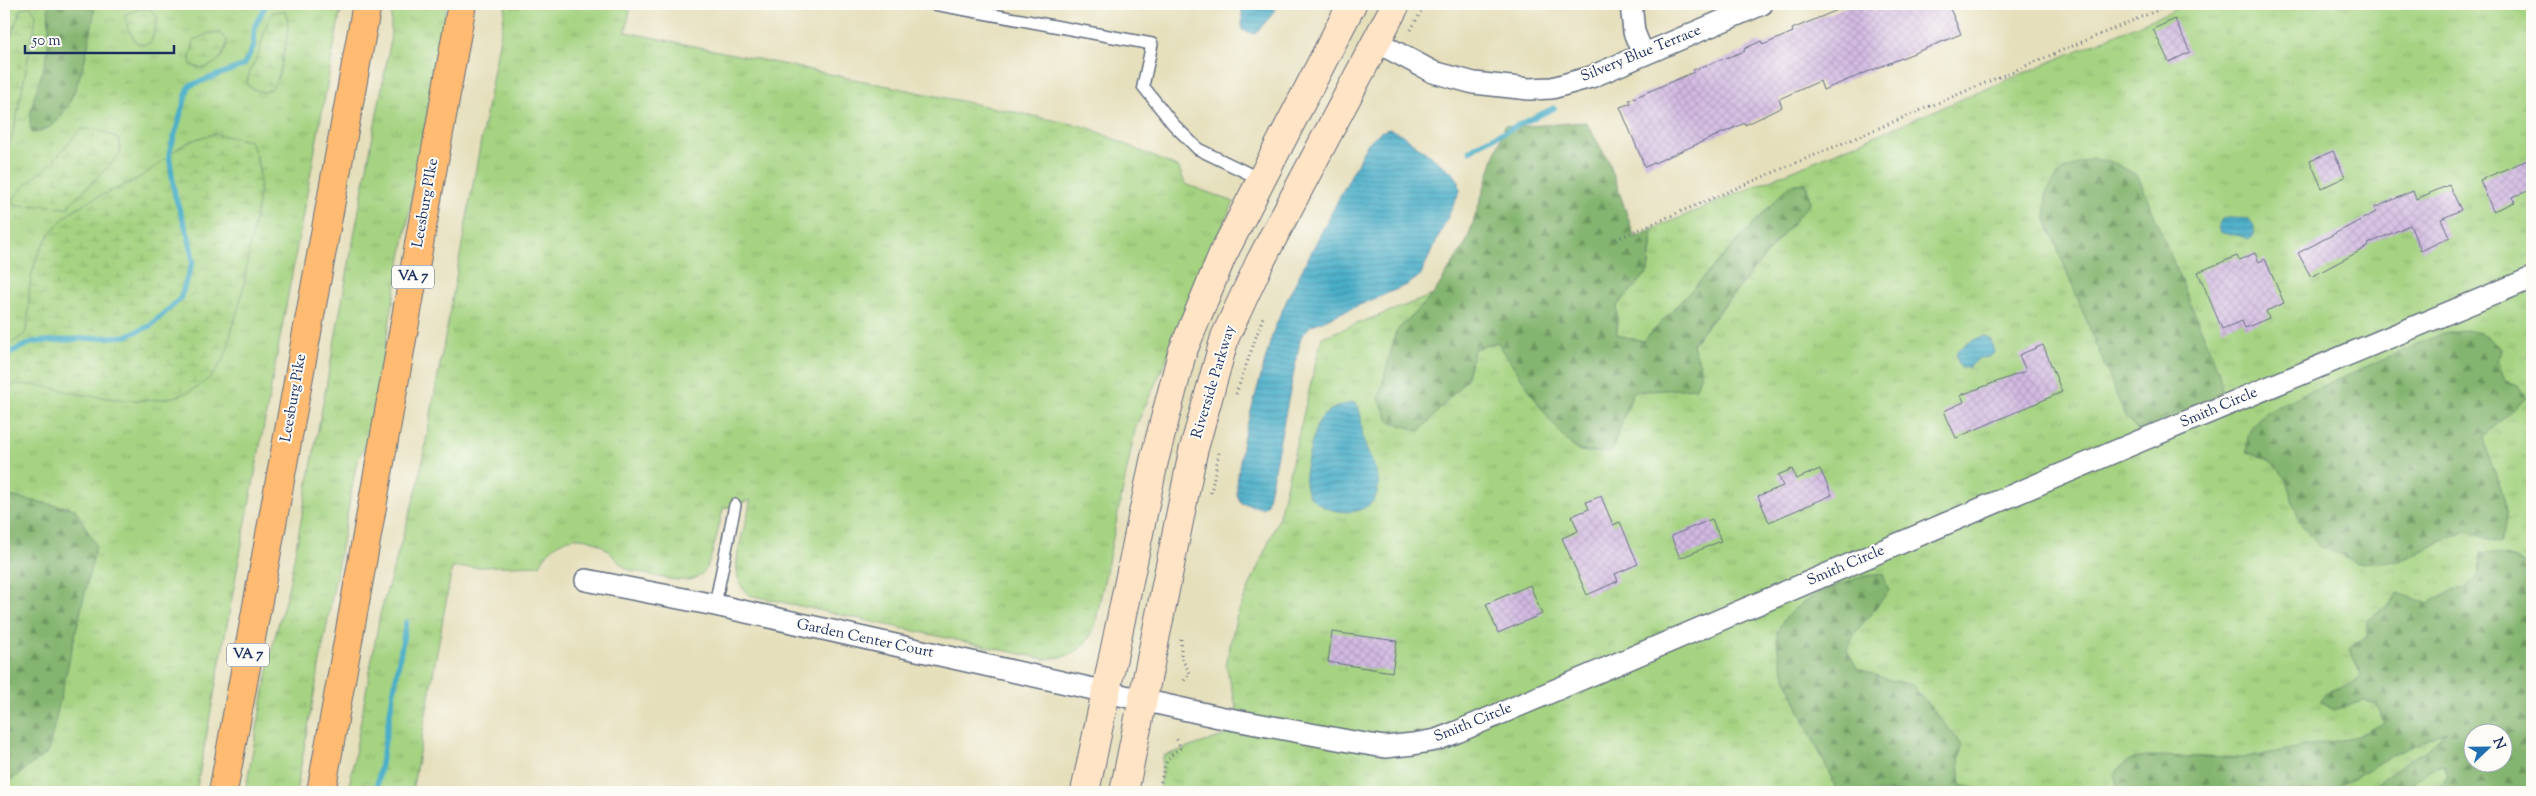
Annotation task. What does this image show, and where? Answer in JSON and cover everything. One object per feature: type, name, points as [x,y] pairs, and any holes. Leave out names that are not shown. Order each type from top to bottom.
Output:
[{"type":"highway","name":"Leesburg Pike","points":[[223,792],[367,4]]},
{"type":"highway","name":"Leesburg PIke","points":[[321,792],[461,9]]},
{"type":"main road","points":[[1085,792],[1154,461],[1172,385],[1210,282],[1260,180],[1352,4]]},
{"type":"main road","name":"Riverside Parkway","points":[[1124,792],[1193,452],[1225,337],[1260,262],[1386,47],[1396,4]]},
{"type":"street","points":[[1630,4],[1634,32],[1643,54]]},
{"type":"street","name":"Silvery Blue Terrace","points":[[1386,47],[1433,72],[1449,76],[1496,86],[1529,89],[1552,88],[1591,77],[1762,4]]},
{"type":"street","name":"Smith Circle","points":[[1143,699],[1220,717],[1378,746],[1413,744],[1436,740],[2137,442],[2532,278]]},
{"type":"street","name":"Garden Center Court","points":[[586,580],[715,606],[1143,699]]},
{"type":"lane","points":[[934,4],[1152,44],[1143,86],[1173,124],[1198,149],[1260,180]]},
{"type":"lane","points":[[715,606],[735,505]]},
{"type":"path","points":[[1386,47],[1425,4]]},
{"type":"path","points":[[1616,239],[2172,4]]},
{"type":"path","points":[[1235,396],[1263,315]]},
{"type":"path","points":[[1210,499],[1220,450]]},
{"type":"path","points":[[1181,636],[1181,658],[1190,673],[1183,682]]},
{"type":"path","points":[[1159,792],[1164,765],[1171,753],[1181,748],[1175,736]]},
{"type":"green space","points":[[4,4],[342,4],[196,792],[4,792],[4,785],[48,752],[12,496],[4,495]]},
{"type":"green space","points":[[48,4],[95,4],[87,50],[77,85],[70,101],[63,114],[54,124],[46,129],[32,133],[30,115],[48,48]]},
{"type":"green space","points":[[392,4],[447,4],[368,441],[357,461],[296,792],[245,792],[273,644],[289,585],[390,44]]},
{"type":"green space","points":[[506,4],[631,4],[626,32],[1087,127],[1179,168],[1185,184],[1234,202],[1201,269],[1172,347],[1136,426],[1094,630],[1079,649],[1074,653],[1061,657],[1044,659],[749,595],[741,586],[737,575],[737,562],[750,500],[723,509],[707,567],[700,576],[690,580],[676,580],[630,570],[622,565],[604,547],[595,542],[576,538],[559,543],[545,556],[540,565],[452,568],[412,792],[348,792],[380,614],[418,485]]},
{"type":"green space","points":[[2188,4],[2532,4],[2532,792],[1159,792],[1163,756],[1232,733],[1237,711],[1226,665],[1236,618],[1278,520],[1322,337],[1433,295],[1396,331],[1466,380],[1474,349],[1497,342],[1517,369],[1633,392],[1702,370],[1692,344],[1810,202],[1806,183],[1790,185],[1644,341],[1616,335],[1617,306],[1648,272],[1653,229]]},
{"type":"green space","points":[[30,6],[36,14],[35,24],[15,125],[4,162],[4,54],[21,9]]},
{"type":"green space","points":[[144,8],[151,10],[158,18],[151,42],[145,45],[136,42],[134,39],[127,26],[125,14]]},
{"type":"green space","points":[[285,11],[288,23],[287,34],[277,80],[269,90],[263,92],[256,90],[247,85],[268,22],[273,12]]},
{"type":"green space","points":[[210,33],[221,34],[227,40],[220,59],[204,68],[191,65],[190,58],[194,40]]},
{"type":"green space","points":[[1586,122],[1609,162],[1635,238],[1653,229],[1648,272],[1617,306],[1617,335],[1644,341],[1790,185],[1806,183],[1810,202],[1692,343],[1702,370],[1696,388],[1633,392],[1611,453],[1580,451],[1572,446],[1562,435],[1497,342],[1474,349],[1466,380],[1420,431],[1389,421],[1379,398],[1396,331],[1433,295],[1467,241],[1505,125],[1514,127]]},
{"type":"green space","points":[[82,129],[101,131],[115,137],[119,140],[121,154],[66,208],[41,205],[14,206],[12,201],[20,191],[53,161]]},
{"type":"green space","points":[[215,134],[250,141],[256,155],[260,185],[241,296],[224,358],[212,375],[198,387],[181,395],[163,399],[124,400],[36,385],[4,386],[4,349],[25,334],[31,278],[40,251],[55,227],[76,208],[137,179],[180,147],[201,137]]},
{"type":"green space","points":[[2091,158],[2117,164],[2138,176],[2218,370],[2223,393],[2138,430],[2125,416],[2046,220],[2046,193],[2060,172]]},
{"type":"green space","points":[[2463,330],[2482,333],[2501,349],[2498,360],[2505,381],[2518,385],[2526,398],[2484,436],[2488,455],[2505,502],[2506,520],[2500,543],[2466,531],[2399,561],[2357,563],[2318,545],[2299,520],[2285,477],[2270,461],[2247,452],[2248,436],[2254,424],[2276,406],[2443,333]]},
{"type":"green space","points":[[4,495],[75,509],[96,545],[48,752],[4,785]]},
{"type":"green space","points":[[2481,553],[2513,558],[2531,566],[2532,569],[2532,792],[2431,792],[2448,777],[2444,765],[2431,768],[2402,792],[2366,792],[2404,763],[2428,749],[2447,731],[2395,754],[2329,792],[2112,792],[2117,786],[2114,773],[2129,760],[2147,756],[2246,758],[2357,736],[2384,723],[2377,704],[2363,701],[2334,710],[2320,702],[2324,693],[2356,682],[2361,674],[2349,650],[2355,642],[2367,637],[2367,619],[2389,605],[2398,593],[2429,604],[2451,590],[2466,588],[2477,578]]},
{"type":"green space","points":[[1883,574],[1889,591],[1855,633],[1847,650],[1857,668],[1886,679],[1912,685],[1962,745],[1959,761],[1961,785],[1988,792],[1838,792],[1791,691],[1778,650],[1777,636],[1779,628],[1789,614],[1811,598],[1853,580]]},
{"type":"water","points":[[1242,4],[1278,4],[1271,16],[1255,34],[1242,30]]},
{"type":"water","points":[[1389,129],[1401,134],[1454,174],[1459,182],[1460,191],[1420,276],[1407,285],[1310,326],[1301,337],[1267,504],[1262,508],[1241,503],[1237,495],[1237,482],[1243,440],[1273,332],[1288,297],[1367,144],[1380,132]]},
{"type":"water","points":[[2222,219],[2249,219],[2254,226],[2254,235],[2248,239],[2220,232],[2218,225]]},
{"type":"water","points":[[1984,336],[1991,340],[1994,353],[1989,357],[1979,358],[1970,367],[1961,368],[1957,359],[1957,351],[1977,338]]},
{"type":"water","points":[[1355,402],[1360,411],[1364,442],[1378,477],[1378,489],[1374,500],[1366,507],[1356,511],[1345,512],[1322,506],[1313,499],[1305,486],[1306,467],[1314,433],[1321,419],[1331,410]]},
{"type":"building","points":[[1852,4],[1948,4],[1961,34],[1823,90],[1820,81],[1779,99],[1782,107],[1762,117],[1645,167],[1620,107],[1631,103],[1629,100],[1694,72],[1693,70],[1745,51],[1744,49],[1761,41],[1763,45],[1793,32],[1792,29]]},
{"type":"building","points":[[2175,19],[2190,52],[2169,62],[2153,29]]},
{"type":"building","points":[[2333,151],[2345,177],[2322,188],[2310,161]]},
{"type":"building","points":[[2532,158],[2532,189],[2513,197],[2515,202],[2493,211],[2480,180]]},
{"type":"building","points":[[2449,185],[2461,210],[2441,219],[2450,237],[2421,251],[2410,225],[2368,244],[2369,246],[2311,277],[2298,253],[2376,212],[2374,208],[2413,191],[2416,199]]},
{"type":"building","points":[[2255,253],[2259,262],[2265,259],[2284,303],[2266,311],[2269,318],[2245,328],[2242,321],[2222,329],[2198,272],[2237,256],[2239,260]]},
{"type":"building","points":[[2043,345],[2062,392],[1956,438],[1944,411],[1964,402],[1961,395],[2026,371],[2019,355]]},
{"type":"building","points":[[1792,469],[1796,479],[1820,469],[1832,495],[1769,522],[1758,496],[1783,486],[1778,475]]},
{"type":"building","points":[[1601,496],[1613,525],[1620,522],[1638,564],[1615,574],[1618,581],[1587,595],[1562,538],[1578,531],[1572,516],[1589,509],[1586,502]]},
{"type":"building","points":[[1712,519],[1721,541],[1680,558],[1671,536]]},
{"type":"building","points":[[1530,585],[1542,614],[1498,633],[1486,604]]},
{"type":"building","points":[[1332,632],[1397,641],[1392,672],[1328,662]]},
{"type":"waterway","points":[[4,355],[33,342],[126,336],[150,326],[180,299],[193,261],[189,238],[175,196],[169,154],[189,86],[244,65],[253,47],[255,26],[266,4]]},
{"type":"waterway","points":[[1470,151],[1481,143],[1554,108]]},
{"type":"waterway","points":[[376,792],[406,622]]}]
